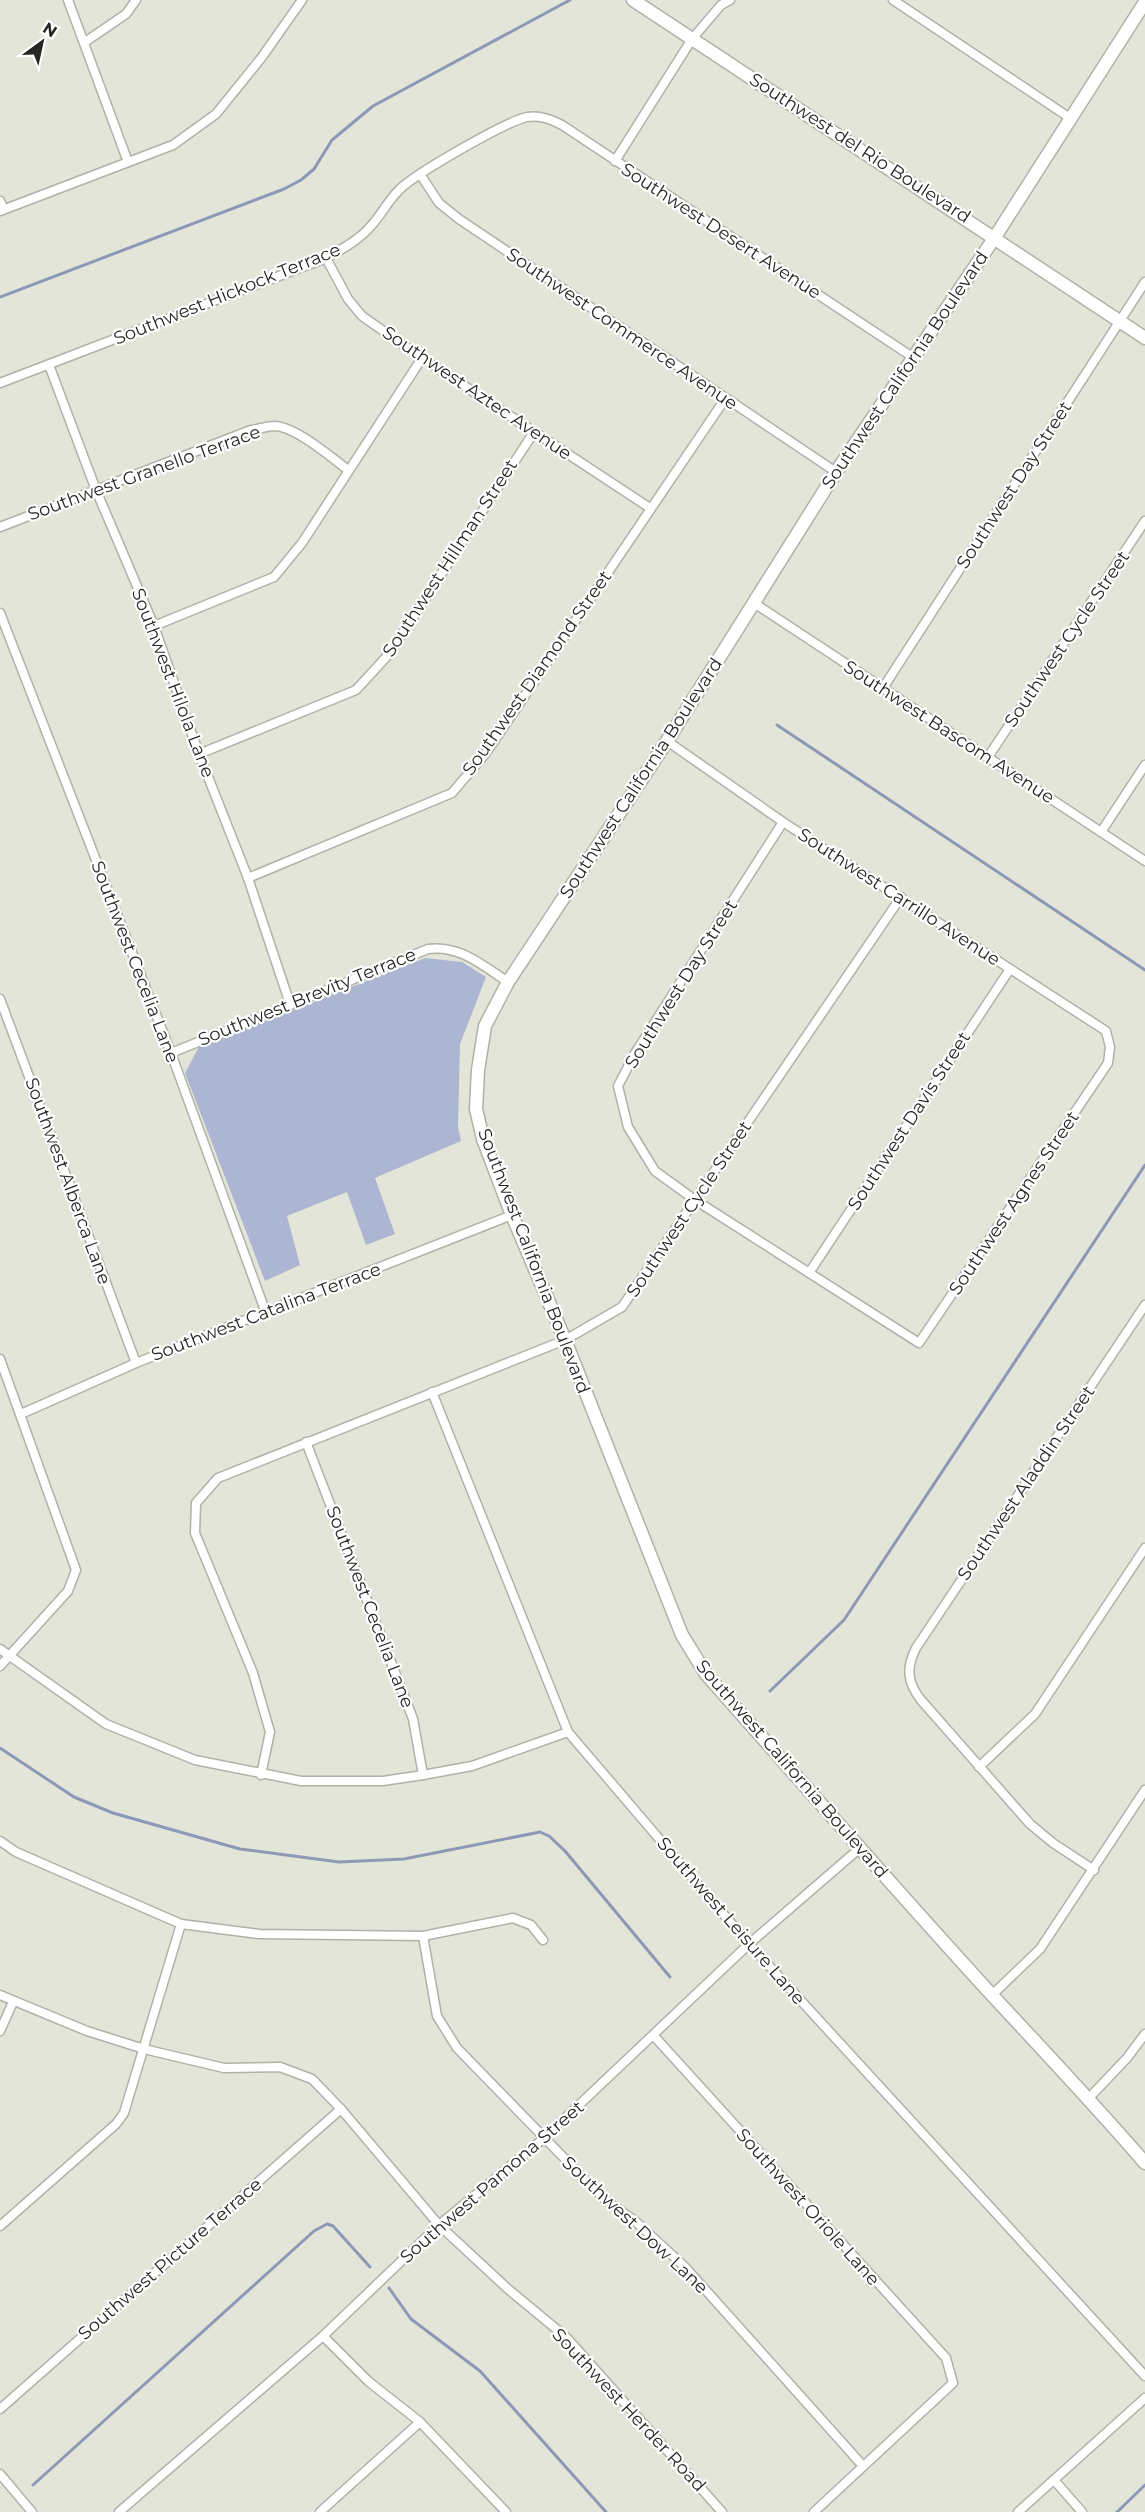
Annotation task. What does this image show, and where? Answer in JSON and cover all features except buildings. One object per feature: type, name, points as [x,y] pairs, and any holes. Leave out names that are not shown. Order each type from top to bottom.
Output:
[{"type":"street","points":[[68,0],[128,162]]},
{"type":"street","points":[[85,42],[126,14],[136,0]]},
{"type":"street","points":[[1,207],[173,145],[216,114],[262,57],[302,0]]},
{"type":"street","name":"Southwest del Rio Boulevard","points":[[633,0],[1145,338]]},
{"type":"street","points":[[615,161],[692,39],[721,5],[730,0]]},
{"type":"street","points":[[893,0],[1070,118]]},
{"type":"street","name":"Southwest California Boulevard","points":[[1140,3],[994,237],[836,472],[667,741],[508,981],[484,1026],[476,1109],[483,1139],[512,1215],[565,1340],[682,1635],[693,1656],[706,1674],[860,1848],[992,1995],[1089,2098],[1145,2163]]},
{"type":"street","name":"Southwest Desert Avenue","points":[[524,118],[541,117],[551,120],[914,358]]},
{"type":"street","name":"Southwest Hickock Terrace","points":[[0,383],[326,258],[362,235],[399,189],[420,174],[501,128],[524,118]]},
{"type":"street","name":"Southwest Commerce Avenue","points":[[420,174],[440,203],[459,219],[836,472]]},
{"type":"street","name":"Southwest Aztec Avenue","points":[[326,258],[348,299],[362,316],[422,358],[650,507]]},
{"type":"street","name":"Southwest Day Street","points":[[883,688],[1145,282]]},
{"type":"street","points":[[154,626],[274,577],[302,543],[422,358]]},
{"type":"street","name":"Southwest Hilola Lane","points":[[49,365],[96,490],[154,626],[248,878],[290,1004]]},
{"type":"street","name":"Southwest Diamond Street","points":[[248,878],[452,793],[486,753],[725,399]]},
{"type":"street","name":"Southwest Granello Terrace","points":[[0,527],[251,430],[274,426],[301,437],[348,470]]},
{"type":"street","name":"Southwest Hillman Street","points":[[200,754],[356,690],[389,654],[534,432]]},
{"type":"street","name":"Southwest Cycle Street","points":[[988,758],[1145,521]]},
{"type":"street","name":"Southwest Bascom Avenue","points":[[754,603],[1145,861]]},
{"type":"street","name":"Southwest Cecelia Lane","points":[[0,613],[171,1053],[266,1313]]},
{"type":"street","name":"Southwest Carrillo Avenue","points":[[667,741],[783,822],[1106,1031],[1110,1047],[1108,1063]]},
{"type":"street","points":[[1101,832],[1145,765]]},
{"type":"street","name":"Southwest Day Street","points":[[783,822],[634,1055],[618,1086],[627,1127],[655,1171],[695,1200],[919,1343]]},
{"type":"street","name":"Southwest Cycle Street","points":[[261,1774],[270,1732],[253,1673],[195,1533],[196,1503],[218,1478],[565,1340],[622,1307],[901,897]]},
{"type":"street","name":"Southwest Brevity Terrace","points":[[171,1053],[411,954],[439,947],[459,951],[508,981]]},
{"type":"street","name":"Southwest Davis Street","points":[[809,1273],[1010,969]]},
{"type":"street","name":"Southwest Alberca Lane","points":[[0,999],[136,1363]]},
{"type":"street","name":"Southwest Agnes Street","points":[[919,1343],[1108,1063]]},
{"type":"street","name":"Southwest Catalina Terrace","points":[[21,1414],[136,1363],[512,1215]]},
{"type":"street","name":"Southwest Aladdin Street","points":[[979,1767],[912,1689],[909,1680],[909,1662],[1145,1305]]},
{"type":"street","points":[[0,1359],[76,1570],[68,1591],[0,1666]]},
{"type":"street","name":"Southwest Leisure Lane","points":[[432,1392],[568,1732],[749,1944],[1145,2376]]},
{"type":"street","name":"Southwest Cecelia Lane","points":[[306,1442],[413,1719],[423,1775]]},
{"type":"street","points":[[1094,1869],[1039,1832],[979,1767],[1035,1714],[1145,1548]]},
{"type":"street","points":[[0,1649],[106,1724],[195,1760],[261,1774],[326,1782],[382,1781],[472,1766],[568,1732]]},
{"type":"street","points":[[992,1995],[1040,1949],[1145,1790]]},
{"type":"street","points":[[0,1841],[16,1852],[181,1923],[259,1934],[423,1936],[513,1918],[531,1925],[543,1940]]},
{"type":"street","name":"Southwest Pamona Street","points":[[119,2512],[323,2336],[439,2225],[543,2139],[749,1944],[860,1848]]},
{"type":"street","points":[[0,2226],[121,2118],[129,2102],[181,1923]]},
{"type":"street","name":"Southwest Dow Lane","points":[[423,1936],[437,2016],[457,2048],[543,2139],[603,2198],[635,2221],[685,2267],[864,2466]]},
{"type":"street","name":"Southwest Herder Road","points":[[0,1995],[87,2031],[144,2049],[224,2068],[280,2067],[312,2079],[439,2225],[508,2289],[566,2337],[722,2512]]},
{"type":"street","points":[[0,2031],[13,2002]]},
{"type":"street","points":[[1089,2098],[1127,2058],[1145,2034]]},
{"type":"street","name":"Southwest Oriole Lane","points":[[654,2036],[946,2358],[953,2383],[864,2466]]},
{"type":"street","name":"Southwest Picture Terrace","points":[[0,2409],[340,2109]]},
{"type":"street","points":[[323,2336],[368,2381],[420,2422],[506,2512]]},
{"type":"street","points":[[1018,2512],[1145,2398]]},
{"type":"street","points":[[320,2512],[420,2422]]},
{"type":"street","points":[[814,2512],[864,2466]]},
{"type":"street","points":[[0,2474],[32,2512]]},
{"type":"street","points":[[1054,2480],[1082,2512]]},
{"type":"shaded area","points":[[425,958],[462,962],[486,977],[460,1044],[458,1127],[461,1141],[375,1178],[395,1234],[366,1245],[347,1192],[287,1216],[300,1265],[265,1281],[185,1073],[199,1047]]},
{"type":"waterway","points":[[0,297],[284,189],[301,180],[314,169],[332,140],[373,106],[570,0]]},
{"type":"waterway","points":[[777,725],[1145,970]]},
{"type":"waterway","points":[[770,1691],[844,1620],[1145,1165]]},
{"type":"waterway","points":[[0,1748],[74,1797],[113,1813],[240,1849],[339,1862],[404,1859],[540,1832],[549,1836],[565,1851],[670,1977]]},
{"type":"waterway","points":[[33,2485],[314,2231],[327,2224],[333,2226],[370,2267]]},
{"type":"waterway","points":[[389,2288],[411,2319],[480,2371],[606,2512]]},
{"type":"waterway","points":[[1117,2512],[1145,2485]]}]
